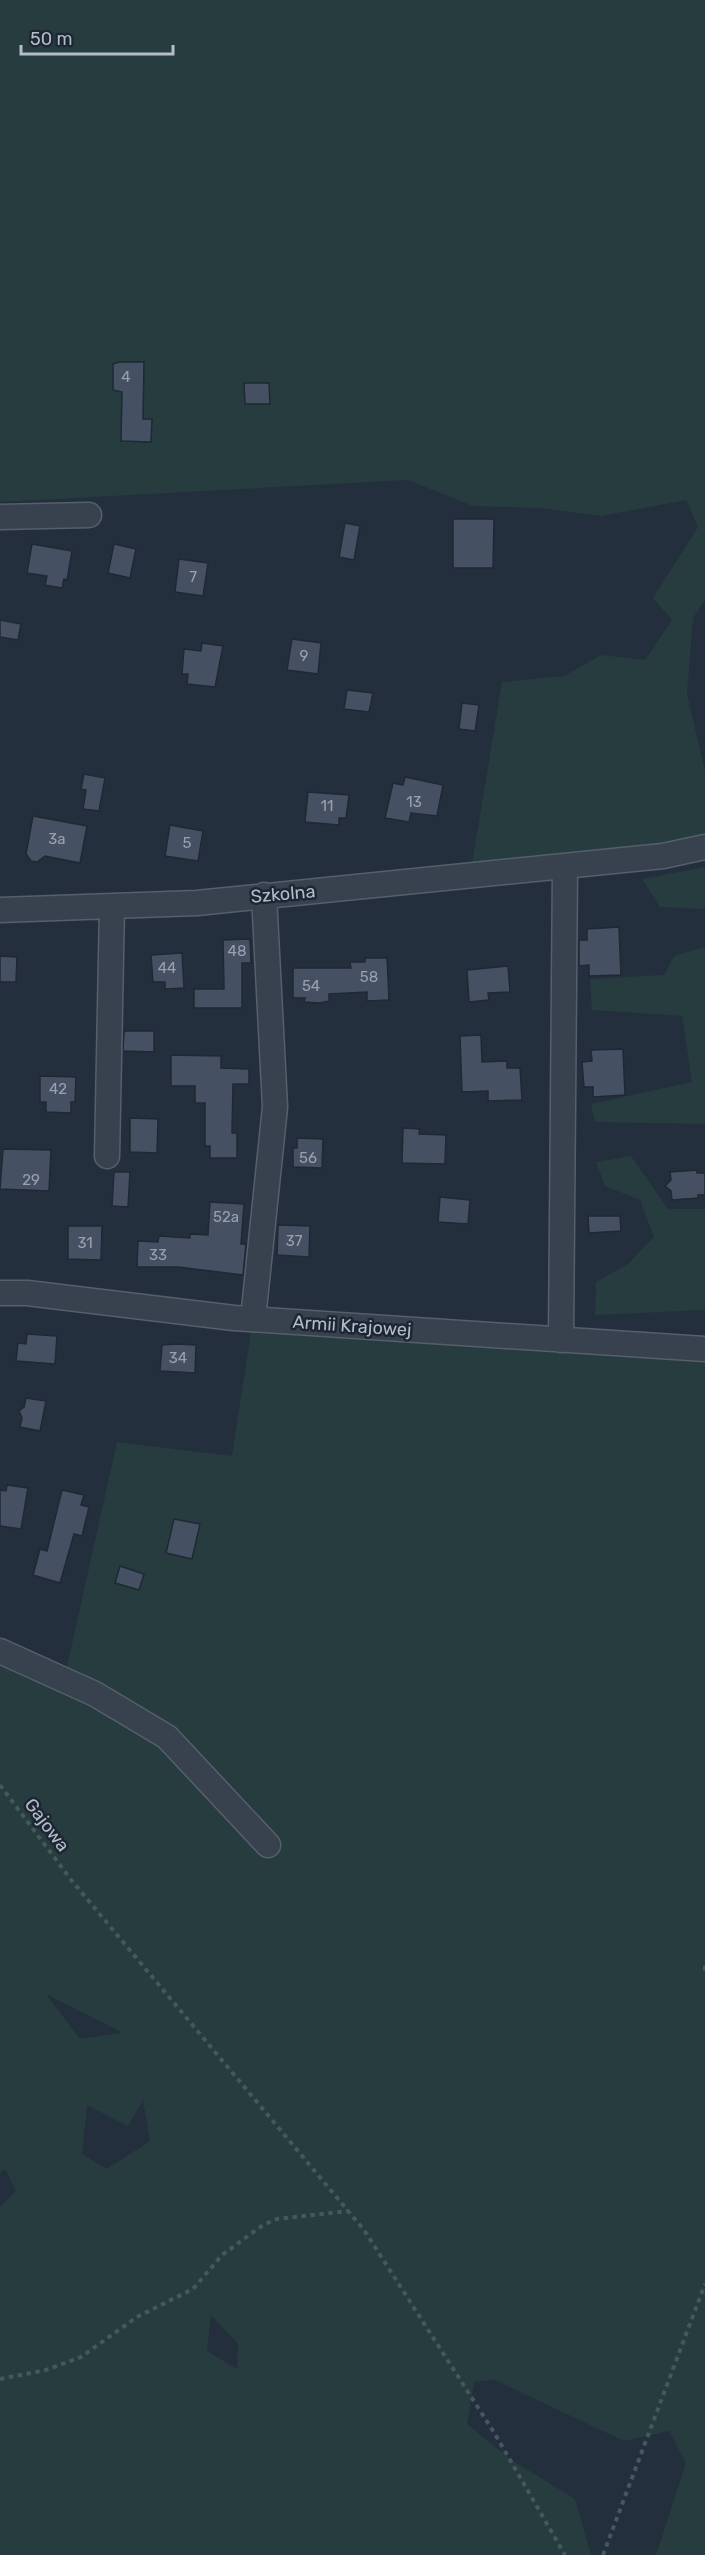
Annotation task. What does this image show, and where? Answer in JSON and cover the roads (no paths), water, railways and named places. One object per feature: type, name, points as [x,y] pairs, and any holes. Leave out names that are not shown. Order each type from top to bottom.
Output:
[{"type":"street","points":[[0,518],[89,514]]},
{"type":"street","name":"Szkolna","points":[[0,910],[197,903],[663,856],[705,847]]},
{"type":"street","points":[[561,1340],[565,866]]},
{"type":"street","points":[[253,1320],[275,1107],[264,895]]},
{"type":"street","points":[[108,1156],[112,907]]},
{"type":"street","name":"Armii Krajowej","points":[[0,1293],[27,1293],[253,1320],[705,1349]]},
{"type":"street","points":[[0,1651],[95,1694],[167,1737],[268,1845]]}]
